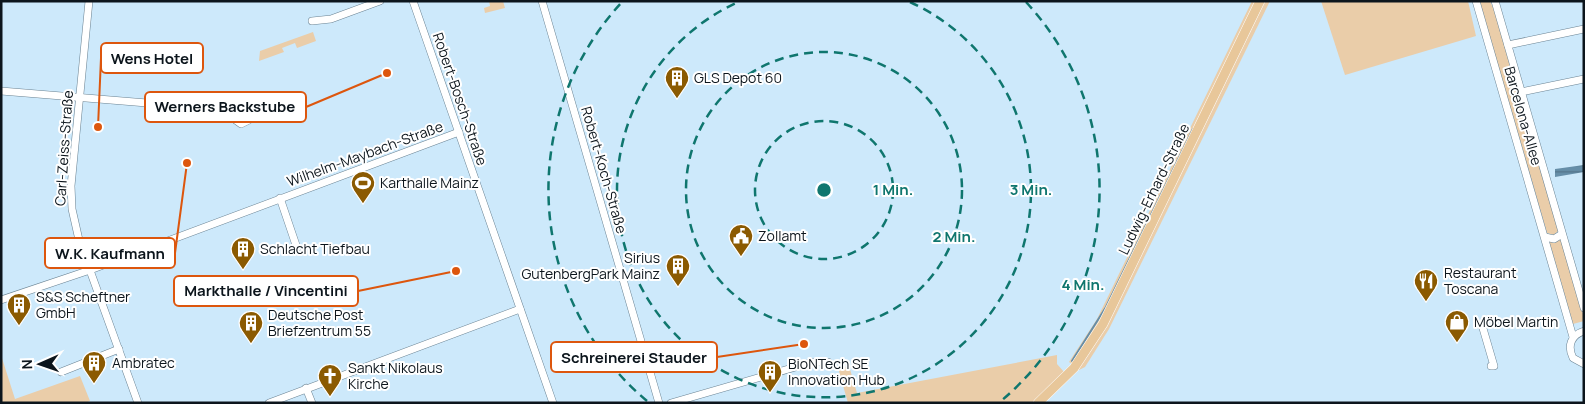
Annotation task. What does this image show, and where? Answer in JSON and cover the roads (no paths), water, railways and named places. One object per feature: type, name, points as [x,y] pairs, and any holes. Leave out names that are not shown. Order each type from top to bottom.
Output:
[{"type":"main road","name":"Ludwig-Erhard-Straße","points":[[1038,403],[1074,368],[1103,324],[1260,1]]},
{"type":"street","name":"Carl-Zeiss-Straße","points":[[89,1],[71,197],[75,228],[138,403]]},
{"type":"street","points":[[312,21],[331,19],[380,1]]},
{"type":"street","name":"Robert-Bosch-Straße","points":[[413,1],[553,403]]},
{"type":"street","name":"Robert-Koch-Straße","points":[[542,1],[659,403]]},
{"type":"street","name":"Barcelona-Allee","points":[[1476,1],[1573,337],[1570,346],[1572,355],[1584,364]]},
{"type":"street","name":"Barcelona-Allee","points":[[1495,1],[1584,308]]},
{"type":"street","points":[[1508,45],[1584,29]]},
{"type":"street","points":[[1521,92],[1584,79]]},
{"type":"street","points":[[1,91],[220,109]]},
{"type":"street","name":"Wilhelm-Maybach-Straße","points":[[1,300],[90,270],[459,132]]},
{"type":"street","name":"Wilhelm-Maybach-Straße","points":[[280,198],[297,248]]},
{"type":"street","points":[[1545,237],[1554,239],[1562,234]]},
{"type":"street","points":[[269,403],[520,309]]},
{"type":"street","points":[[1482,325],[1494,366],[1491,366]]},
{"type":"street","points":[[1573,337],[1584,331]]},
{"type":"street","points":[[60,372],[119,349]]},
{"type":"street","points":[[671,403],[813,362],[828,362]]},
{"type":"street","points":[[306,388],[312,403]]},
{"type":"water","points":[[1584,165],[1584,172],[1555,177],[1555,169]]},
{"type":"waterway","points":[[1072,361],[1106,307],[1193,129]]},
{"type":"place","name":"Werners Backstube","points":[[387,73]]},
{"type":"place","name":"GLS Depot 60","points":[[677,99]]},
{"type":"place","name":"Wens Hotel","points":[[98,127]]},
{"type":"place","name":"W.K. Kaufmann","points":[[187,163]]},
{"type":"place","name":"Karthalle Mainz","points":[[363,204]]},
{"type":"place","name":"Zollamt","points":[[741,257]]},
{"type":"place","name":"Schlacht Tiefbau","points":[[243,270]]},
{"type":"place","name":"Markthalle / Vincentini","points":[[456,271]]},
{"type":"place","name":"Sirius GutenbergPark Mainz","points":[[678,287]]},
{"type":"place","name":"Restaurant Toscana","points":[[1426,302]]},
{"type":"place","name":"S&S Scheftner GmbH","points":[[19,326]]},
{"type":"place","name":"Möbel Martin","points":[[1457,343]]},
{"type":"place","name":"Deutsche Post Briefzentrum 55","points":[[251,344]]},
{"type":"place","name":"Schreinerei Stauder","points":[[804,344]]},
{"type":"place","name":"Ambratec","points":[[94,384]]},
{"type":"place","name":"BioNTech SE Innovation Hub","points":[[770,393]]},
{"type":"place","name":"Sankt Nikolaus Kirche","points":[[330,397]]}]
